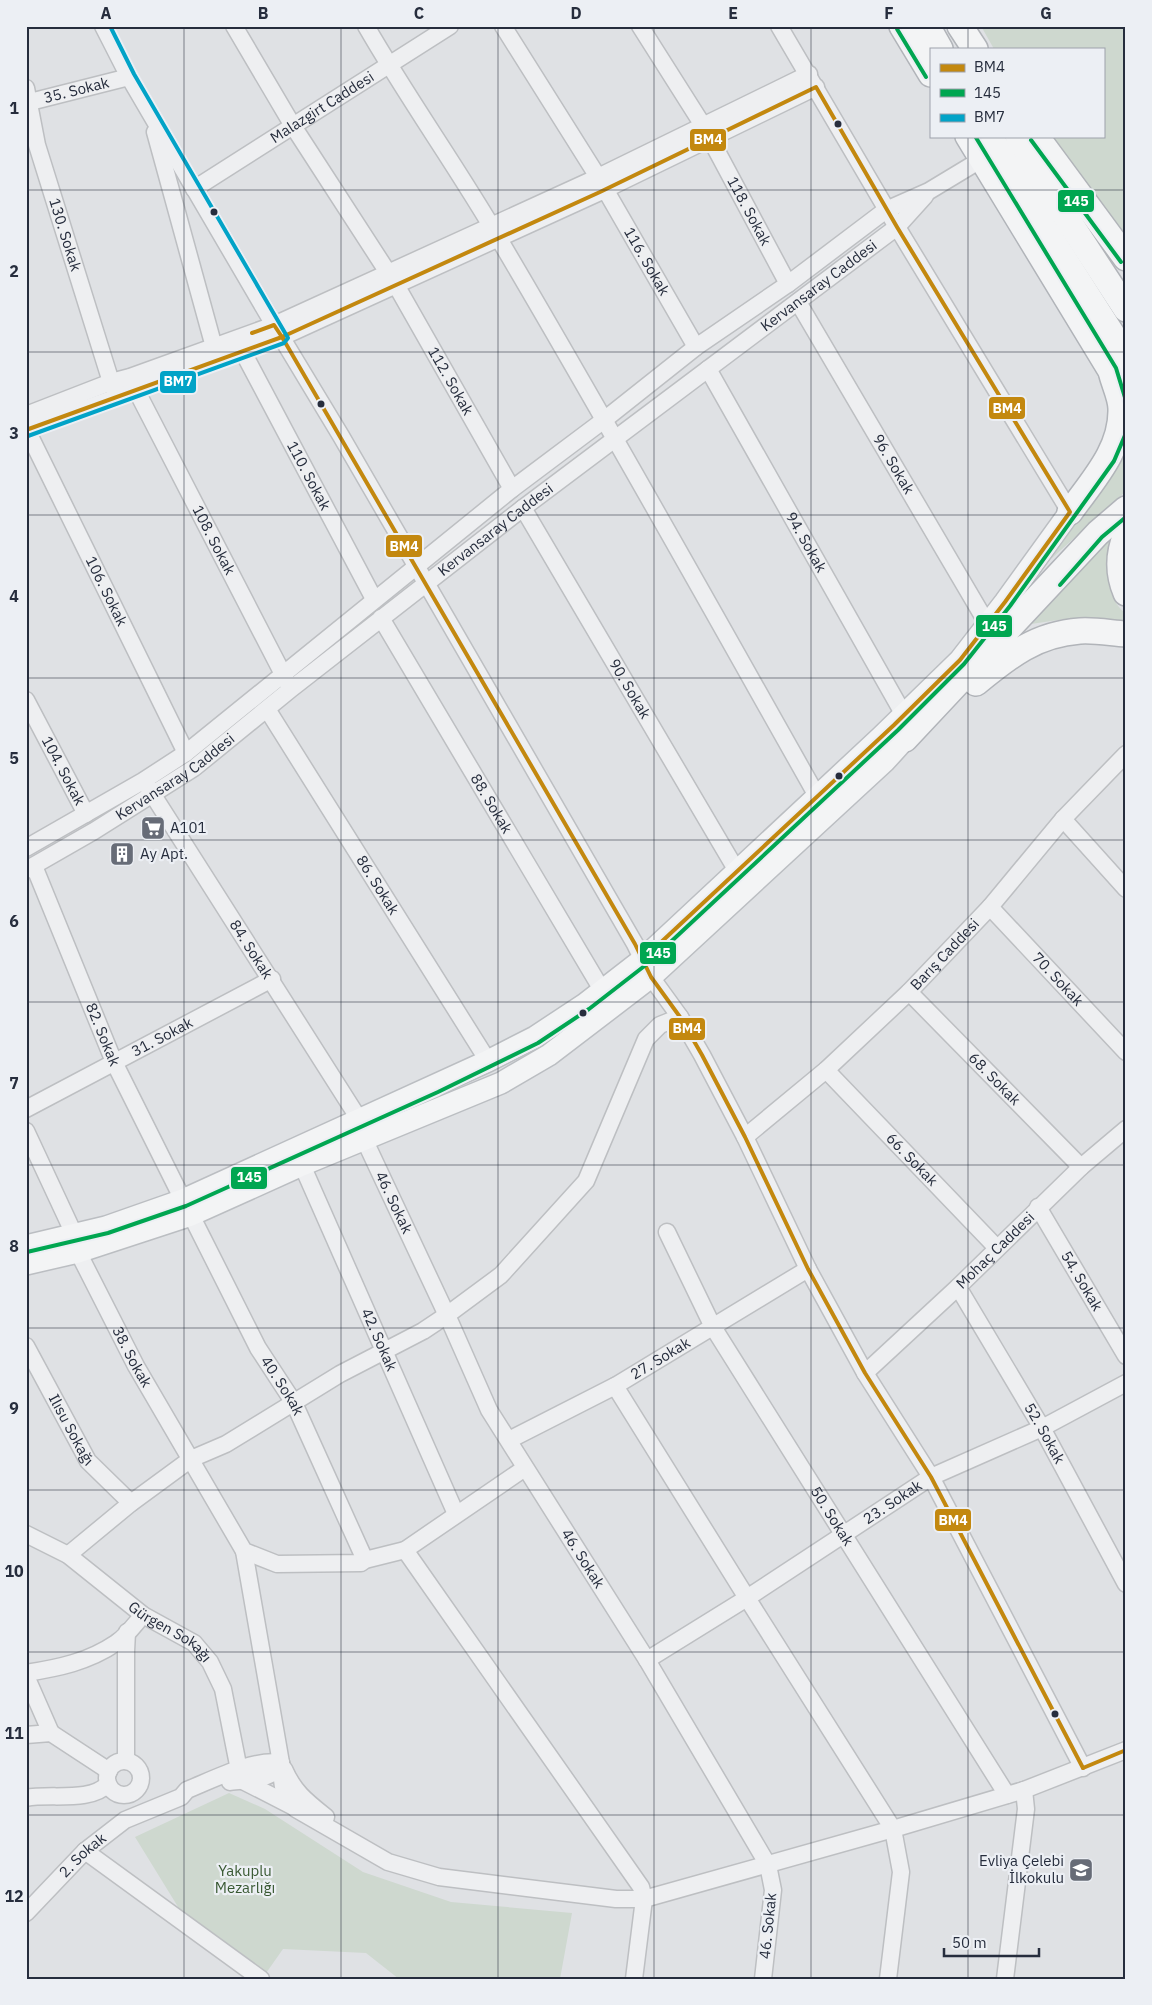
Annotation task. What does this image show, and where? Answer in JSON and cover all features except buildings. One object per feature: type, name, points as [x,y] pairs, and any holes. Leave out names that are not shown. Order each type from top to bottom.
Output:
[{"type":"highway","points":[[902,26],[930,72]]},
{"type":"highway","points":[[927,26],[939,48]]},
{"type":"highway","points":[[956,26],[968,48]]},
{"type":"highway","points":[[960,26],[974,48]]},
{"type":"highway","points":[[971,138],[986,147],[1031,207],[1118,363],[1126,391]]},
{"type":"highway","points":[[1019,138],[1049,191],[1126,309]]},
{"type":"highway","points":[[1037,138],[1126,258]]},
{"type":"highway","points":[[1070,512],[1109,457],[1120,428],[1121,407],[1118,363]]},
{"type":"highway","points":[[905,739],[1098,533],[1126,509]]},
{"type":"highway","points":[[1126,535],[1122,543],[1120,562],[1121,582],[1126,593]]},
{"type":"highway","points":[[905,739],[1022,648],[1053,634],[1082,630],[1126,634]]},
{"type":"main road","points":[[187,1207],[359,1119],[488,1062],[535,1037],[585,1004],[602,990],[647,968],[737,871],[960,660],[1070,512]]},
{"type":"main road","points":[[26,1264],[76,1243],[187,1207],[365,1141],[501,1082],[549,1055],[885,761],[905,739]]},
{"type":"main road","points":[[359,1119],[365,1141]]},
{"type":"main road","points":[[26,1246],[76,1243]]},
{"type":"street","points":[[102,26],[149,112],[426,584],[647,968],[680,1017],[702,1055],[745,1137],[808,1269],[865,1373],[931,1477],[1083,1768]]},
{"type":"street","name":"112. Sokak","points":[[234,26],[293,126],[392,279],[512,489]]},
{"type":"street","points":[[366,26],[388,64],[495,232],[616,440],[818,796]]},
{"type":"street","name":"Malazgirt Caddesi","points":[[194,189],[450,26]]},
{"type":"street","name":"116. Sokak","points":[[503,26],[602,183],[696,347]]},
{"type":"street","name":"118. Sokak","points":[[640,26],[707,133],[788,284]]},
{"type":"street","points":[[779,26],[886,210],[1070,512]]},
{"type":"street","name":"35. Sokak","points":[[28,97],[129,77]]},
{"type":"street","points":[[26,426],[111,382],[133,384],[243,352],[278,331],[602,183],[812,81]]},
{"type":"street","name":"130. Sokak","points":[[28,97],[37,145],[111,382],[119,397]]},
{"type":"street","points":[[149,112],[214,347]]},
{"type":"street","name":"Kervansaray Caddesi","points":[[26,848],[86,814],[194,768],[291,689],[523,508],[897,227],[930,191],[986,147]]},
{"type":"street","name":"Kervansaray Caddesi","points":[[30,868],[148,787],[186,752],[374,599],[512,489],[604,420],[696,347],[788,284],[886,210],[930,191]]},
{"type":"street","name":"96. Sokak","points":[[798,302],[988,624]]},
{"type":"street","points":[[26,426],[119,397],[133,384],[214,347],[278,331]]},
{"type":"street","name":"110. Sokak","points":[[243,352],[374,599]]},
{"type":"street","name":"94. Sokak","points":[[708,369],[904,715]]},
{"type":"street","name":"108. Sokak","points":[[133,384],[291,689]]},
{"type":"street","name":"106. Sokak","points":[[26,426],[186,752]]},
{"type":"street","name":"90. Sokak","points":[[523,508],[737,871]]},
{"type":"street","name":"88. Sokak","points":[[382,618],[602,990]]},
{"type":"street","name":"104. Sokak","points":[[26,700],[86,814]]},
{"type":"street","name":"86. Sokak","points":[[267,709],[488,1062]]},
{"type":"street","name":"Barış Caddesi","points":[[745,1137],[826,1070],[909,992],[990,907],[1063,819],[1126,754]]},
{"type":"street","name":"84. Sokak","points":[[148,787],[272,979],[359,1119]]},
{"type":"street","points":[[1063,819],[1126,889]]},
{"type":"street","name":"82. Sokak","points":[[30,868],[114,1062],[187,1207]]},
{"type":"street","name":"70. Sokak","points":[[990,907],[1126,1052]]},
{"type":"street","name":"31. Sokak","points":[[26,1109],[272,979]]},
{"type":"street","name":"68. Sokak","points":[[909,992],[1081,1167]]},
{"type":"street","points":[[68,1555],[131,1503],[191,1459],[226,1444],[294,1403],[423,1331],[502,1274],[586,1181],[646,1039],[660,1025],[680,1017]]},
{"type":"street","name":"66. Sokak","points":[[826,1070],[997,1248]]},
{"type":"street","name":"Mohaç Caddesi","points":[[865,1373],[958,1287],[1038,1207],[1081,1167],[1126,1130]]},
{"type":"street","name":"38. Sokak","points":[[26,1131],[76,1243],[136,1366],[244,1551],[281,1763]]},
{"type":"street","name":"46. Sokak","points":[[365,1141],[447,1315],[489,1410],[647,1660],[768,1865],[773,1890],[763,1979]]},
{"type":"street","name":"42. Sokak","points":[[302,1165],[456,1514]]},
{"type":"street","name":"40. Sokak","points":[[187,1207],[258,1348],[294,1403],[365,1560]]},
{"type":"street","name":"54. Sokak","points":[[1038,1207],[1126,1356]]},
{"type":"street","name":"50. Sokak","points":[[667,1232],[713,1327],[1007,1795]]},
{"type":"street","name":"27. Sokak","points":[[509,1440],[615,1386],[808,1269]]},
{"type":"street","name":"52. Sokak","points":[[958,1287],[1042,1428],[1126,1584]]},
{"type":"street","name":"Ilısu Sokağı","points":[[26,1346],[88,1461],[131,1503]]},
{"type":"street","name":"23. Sokak","points":[[647,1660],[747,1598],[931,1477],[1042,1428],[1126,1383]]},
{"type":"street","points":[[615,1386],[893,1829],[902,1872],[888,1979]]},
{"type":"street","points":[[253,1595],[260,1571],[277,1564],[361,1563],[365,1560],[405,1550],[525,1468]]},
{"type":"street","name":"Gürgen Sokağı","points":[[26,1534],[68,1555],[143,1615],[194,1643],[210,1662],[223,1689],[240,1775]]},
{"type":"street","points":[[405,1550],[641,1887],[644,1899],[634,1979]]},
{"type":"street","points":[[244,1551],[277,1564]]},
{"type":"street","points":[[26,1798],[40,1795],[80,1796],[102,1790],[108,1777],[116,1763],[126,1761],[136,1766],[140,1771],[141,1781],[136,1790],[127,1795],[113,1791],[108,1777],[51,1734],[26,1674],[64,1667],[117,1643],[143,1615]]},
{"type":"street","points":[[126,1761],[127,1632]]},
{"type":"street","points":[[26,1735],[51,1734]]},
{"type":"street","points":[[240,1775],[372,1854],[388,1862],[421,1873],[439,1877],[606,1898],[644,1899],[768,1865],[1024,1790],[1126,1750]]},
{"type":"street","points":[[281,1763],[290,1782],[302,1798],[329,1819],[370,1844],[401,1858],[448,1870],[594,1888],[644,1899]]},
{"type":"street","points":[[240,1775],[272,1774],[279,1770],[281,1763]]},
{"type":"street","points":[[281,1763],[283,1790],[287,1800],[296,1809]]},
{"type":"street","name":"2. Sokak","points":[[26,1913],[85,1851],[125,1820],[181,1797],[187,1790],[240,1775]]},
{"type":"street","points":[[1005,1979],[1026,1809],[1024,1790]]},
{"type":"street","points":[[122,1795],[125,1820]]},
{"type":"street","points":[[85,1851],[261,1979]]},
{"type":"green space","points":[[981,26],[1126,26],[1126,235],[1052,138],[1104,138],[1104,48],[993,48]]},
{"type":"green space","points":[[1126,440],[1126,491],[1041,568]]},
{"type":"green space","points":[[1122,520],[1111,557],[1109,582],[1111,593],[1117,604],[1126,614],[1126,625],[1065,619],[1031,624],[1029,618]]},
{"type":"green space","name":"Yakuplu Mezarlığı","points":[[229,1793],[265,1809],[363,1872],[451,1902],[572,1913],[560,1979],[399,1979],[366,1953],[283,1949],[264,1976],[191,1928],[135,1837]]},
{"type":"transit line","name":"BM7","points":[[28,436],[284,343],[288,338],[134,74],[110,26]]},
{"type":"transit line","name":"145","points":[[897,29],[926,77]]},
{"type":"transit line","name":"BM4","points":[[26,430],[282,337],[600,192],[816,87],[897,227],[1070,512],[1005,602],[960,660],[894,725],[643,959]]},
{"type":"transit line","name":"145","points":[[976,138],[1116,368],[1126,401]]},
{"type":"transit line","name":"145","points":[[1031,140],[1121,262]]},
{"type":"transit line","name":"BM4","points":[[252,333],[274,325],[282,337],[635,944],[651,977],[680,1017],[745,1137],[808,1269],[865,1373],[931,1477],[1083,1768]]},
{"type":"transit line","name":"145","points":[[27,1252],[108,1233],[186,1206],[438,1092],[538,1043],[589,1009],[647,964],[898,730],[964,664],[1010,606],[1114,461],[1126,433]]},
{"type":"transit line","name":"145","points":[[1060,585],[1102,537],[1126,517]]},
{"type":"transit line","name":"BM4","points":[[1083,1768],[1126,1750]]},
{"type":"place","name":"A101","points":[[153,828]]},
{"type":"place","name":"Ay Apt.","points":[[122,854]]},
{"type":"place","name":"Evliya Çelebi İlkokulu","points":[[1081,1870]]}]
